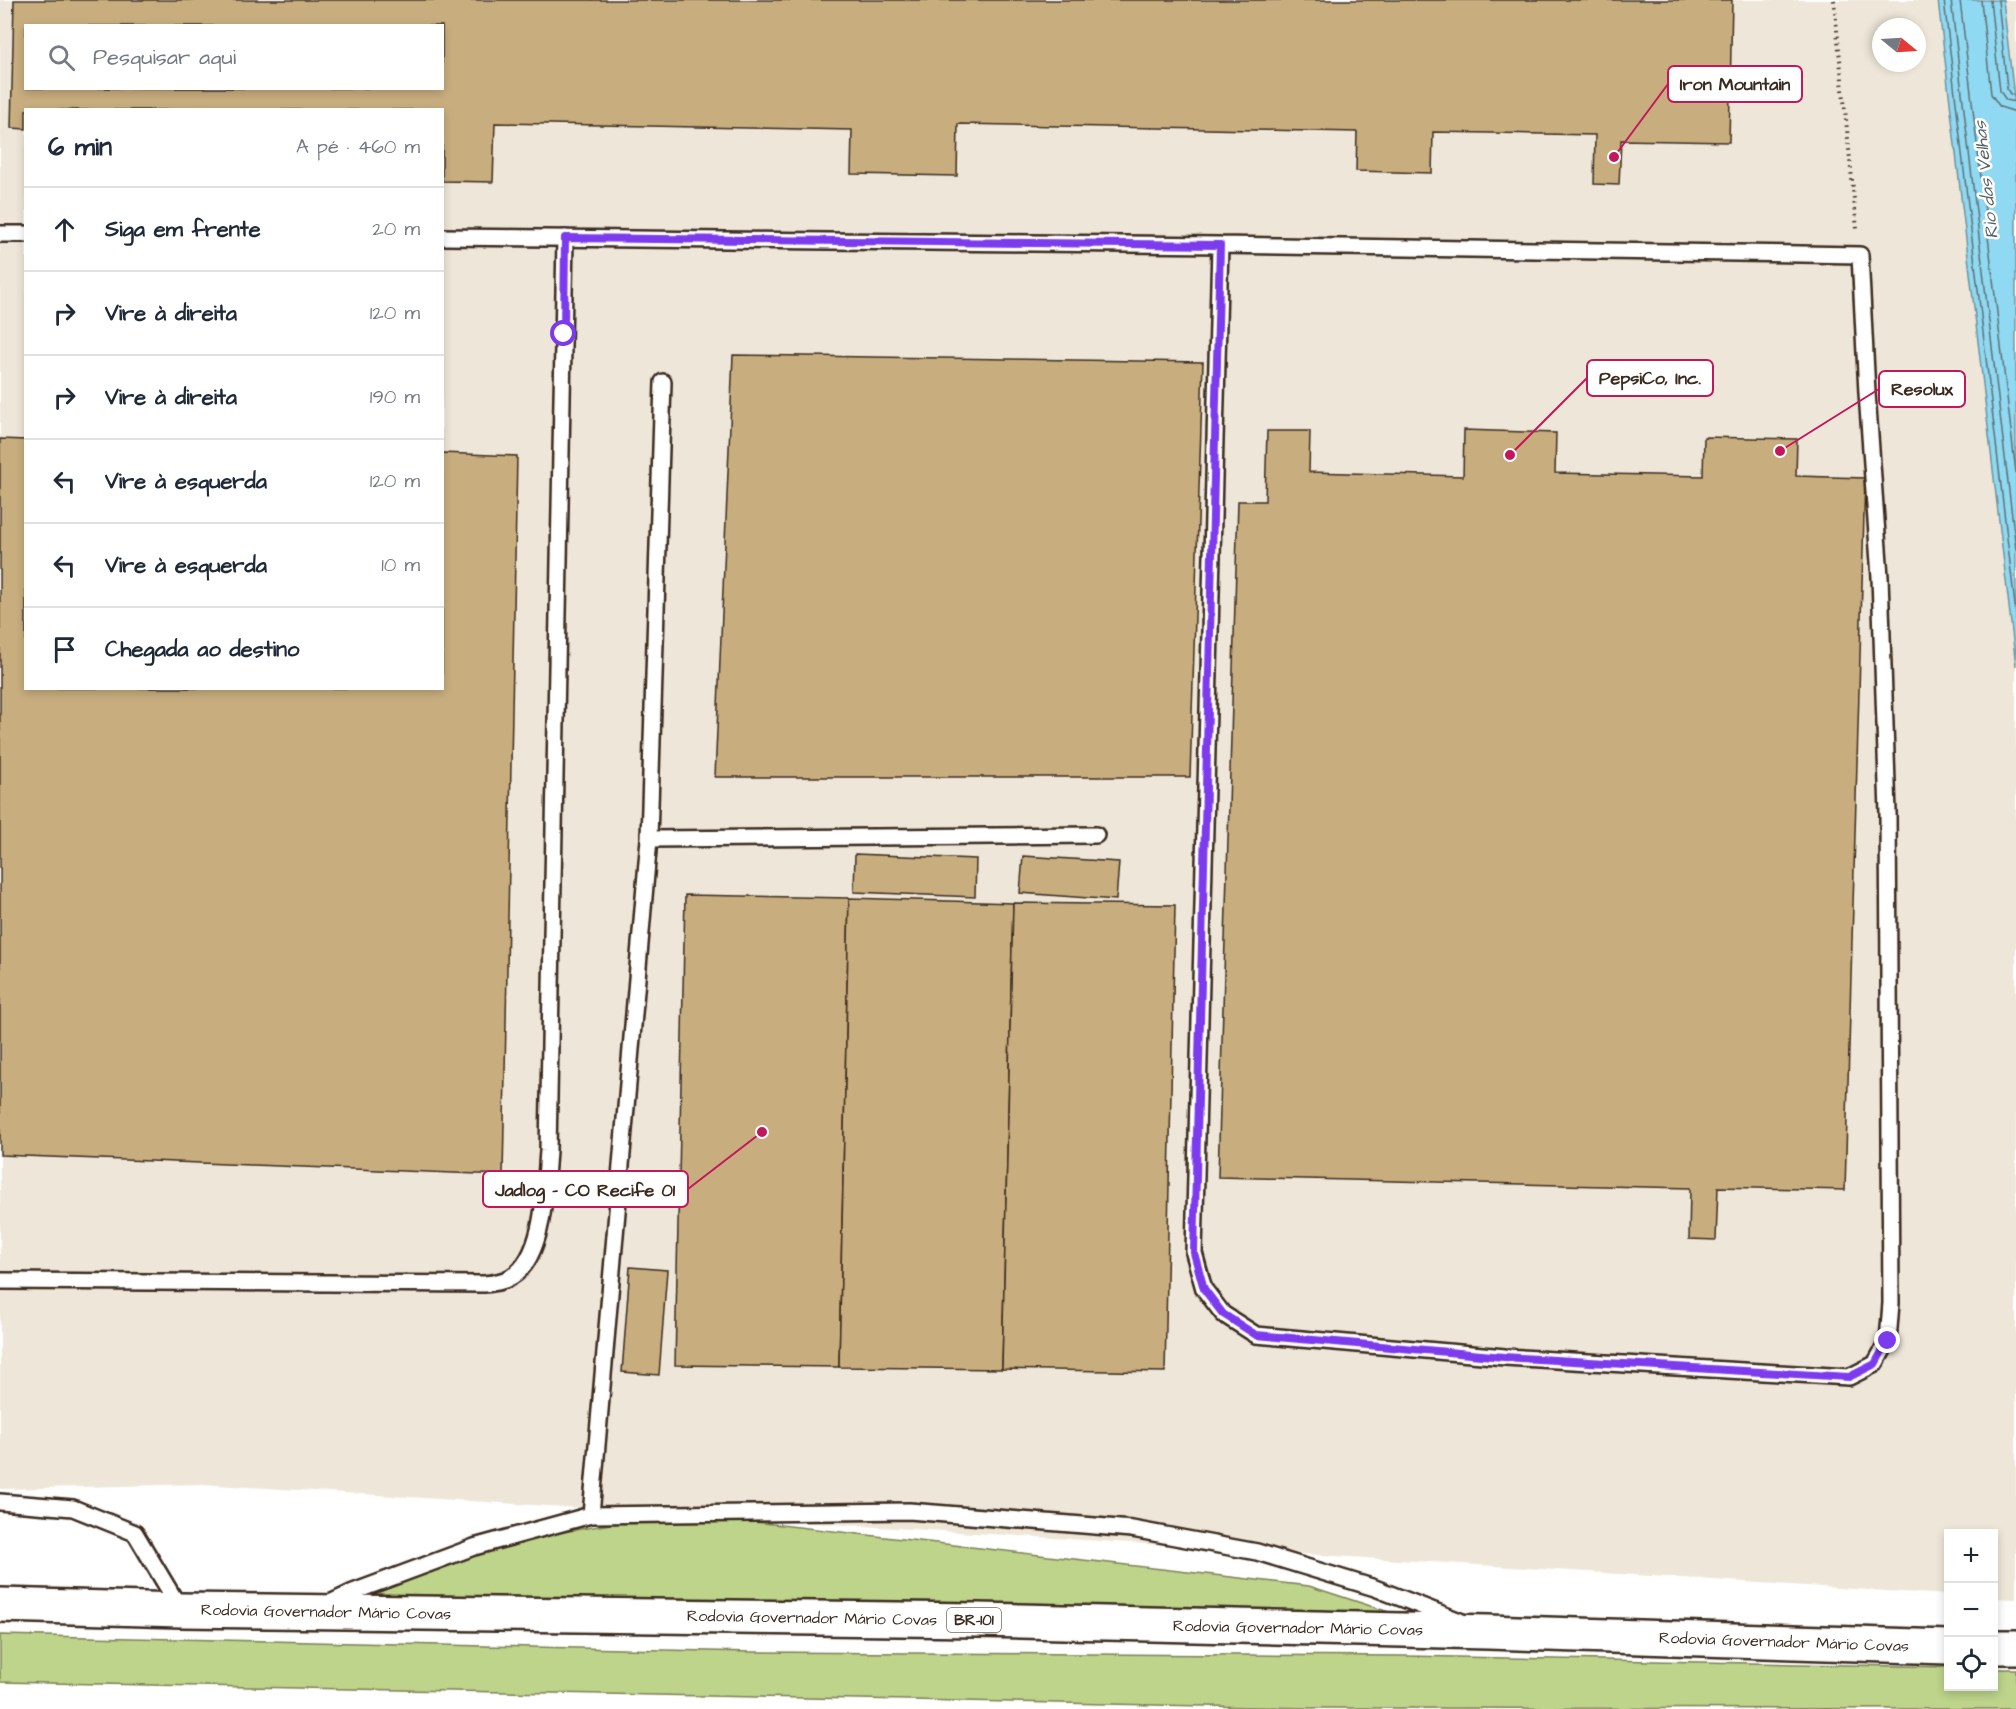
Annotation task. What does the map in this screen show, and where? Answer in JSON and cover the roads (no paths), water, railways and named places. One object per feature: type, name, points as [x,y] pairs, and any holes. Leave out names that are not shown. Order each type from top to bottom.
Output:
[{"type":"highway","name":"Rodovia Governador Mário Covas","points":[[0,1605],[312,1612],[978,1620],[1488,1632],[1944,1647]]},
{"type":"highway","points":[[1998,1647],[2016,1647]]},
{"type":"lane","points":[[0,234],[24,234]]},
{"type":"lane","points":[[444,237],[1220,245],[1860,255],[1880,577],[1888,813],[1891,1303],[1888,1341],[1875,1364],[1849,1377],[1504,1357],[1256,1335],[1223,1314],[1204,1289],[1194,1253],[1220,245]]},
{"type":"lane","points":[[0,1281],[484,1284],[501,1282],[513,1277],[524,1265],[535,1245],[542,1216],[548,1152],[565,238]]},
{"type":"lane","points":[[591,1515],[649,838],[663,382]]},
{"type":"lane","points":[[649,838],[1096,835]]},
{"type":"lane","points":[[0,1502],[73,1508],[135,1533],[182,1610]]},
{"type":"lane","points":[[312,1612],[352,1592],[474,1547],[591,1515],[909,1511],[1132,1529],[1257,1552],[1375,1588],[1488,1632]]},
{"type":"water","name":"Rio das Velhas","points":[[1938,0],[2003,0],[2016,115],[2016,666]]},
{"type":"place","name":"Iron Mountain","points":[[1614,157]]},
{"type":"place","name":"Resolux","points":[[1780,451]]},
{"type":"place","name":"PepsiCo, Inc.","points":[[1510,455]]},
{"type":"place","name":"Jadlog - CO Recife 01","points":[[762,1132]]}]
